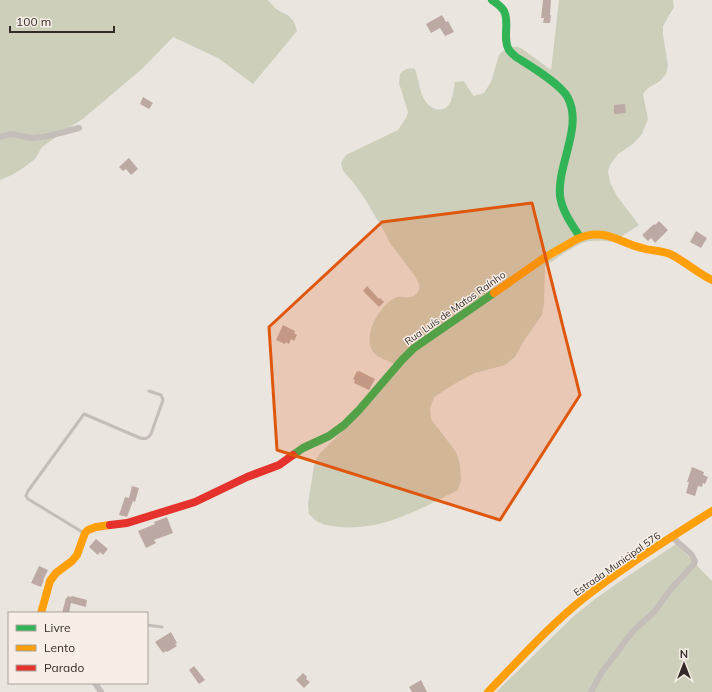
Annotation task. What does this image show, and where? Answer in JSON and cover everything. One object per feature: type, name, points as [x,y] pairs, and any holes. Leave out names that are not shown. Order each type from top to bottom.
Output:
[{"type":"street","points":[[492,0],[501,6],[505,12],[507,41],[511,53],[559,86],[571,102],[573,111],[573,125],[561,177],[560,195],[566,217],[580,237],[607,235],[640,248],[665,252],[676,257],[701,275],[712,280]]},
{"type":"street","points":[[0,137],[13,134],[35,138],[79,128]]},
{"type":"street","name":"Rua Luís de Matos Raínho","points":[[85,533],[92,528],[124,524],[195,502],[243,478],[277,466],[305,447],[327,437],[354,415],[414,348],[544,258],[580,237]]},
{"type":"street","name":"Estrada Municipal 576","points":[[488,692],[573,607],[602,584],[712,511]]},
{"type":"street","points":[[41,612],[50,581],[77,555],[85,533]]},
{"type":"street","points":[[591,692],[602,672],[633,631],[654,612],[674,586],[694,564],[695,561],[692,556],[672,537]]},
{"type":"lane","points":[[85,533],[31,501],[26,496],[28,491],[84,414],[140,438],[145,439],[149,437],[163,400],[162,396],[149,390]]},
{"type":"lane","points":[[148,625],[162,628]]},
{"type":"highlighted area","points":[[532,203],[580,395],[500,520],[277,450],[269,327],[382,222]]},
{"type":"green space","points":[[0,0],[268,0],[276,9],[289,16],[294,22],[297,31],[253,84],[218,58],[173,37],[143,68],[84,118],[42,147],[35,159],[12,175],[0,180]]},
{"type":"green space","points":[[559,0],[673,0],[674,7],[663,26],[668,65],[666,74],[660,81],[648,88],[643,94],[648,119],[642,134],[633,144],[618,154],[610,165],[608,171],[610,182],[617,196],[639,225],[613,242],[592,241],[580,244],[545,266],[544,304],[542,315],[523,342],[515,357],[505,365],[475,373],[434,397],[430,408],[431,419],[456,452],[460,465],[461,480],[458,490],[401,517],[371,526],[339,527],[321,523],[309,514],[308,504],[314,466],[317,458],[321,452],[344,430],[397,368],[392,363],[374,353],[370,339],[371,331],[378,315],[389,302],[397,297],[414,296],[420,286],[415,276],[390,243],[365,199],[343,171],[341,163],[346,155],[398,130],[408,112],[399,83],[400,74],[407,69],[415,69],[424,99],[430,106],[438,109],[445,108],[451,101],[455,82],[463,81],[474,96],[484,93],[491,82],[499,55],[509,48],[521,48],[551,70]]},
{"type":"green space","points":[[676,544],[712,581],[712,692],[496,692],[575,615],[619,582]]},
{"type":"building","points":[[543,0],[551,0],[550,23],[543,23],[544,18],[541,18]]},
{"type":"building","points":[[442,15],[446,22],[448,21],[454,32],[445,36],[440,28],[431,33],[426,24]]},
{"type":"building","points":[[143,97],[153,103],[149,109],[140,104]]},
{"type":"building","points":[[625,104],[626,113],[614,114],[614,105]]},
{"type":"building","points":[[129,158],[138,169],[131,175],[126,169],[123,171],[119,167]]},
{"type":"building","points":[[659,221],[668,230],[655,243],[651,238],[648,241],[642,235]]},
{"type":"building","points":[[696,231],[707,238],[701,248],[690,242]]},
{"type":"building","points":[[367,286],[379,299],[380,298],[384,302],[379,307],[363,291]]},
{"type":"building","points":[[283,325],[295,331],[294,333],[297,335],[294,341],[291,339],[289,344],[276,340]]},
{"type":"building","points":[[357,371],[375,379],[369,390],[354,383],[355,380],[353,379]]},
{"type":"building","points":[[692,467],[704,472],[703,475],[708,477],[705,484],[703,483],[702,487],[698,486],[695,496],[686,493],[689,482],[687,482]]},
{"type":"building","points":[[132,486],[139,488],[135,502],[133,501],[127,517],[119,515],[125,497],[129,498]]},
{"type":"building","points":[[167,517],[173,533],[154,540],[156,543],[146,548],[138,531]]},
{"type":"building","points":[[96,539],[108,549],[103,555],[100,552],[98,555],[89,547]]},
{"type":"building","points":[[39,566],[48,570],[41,587],[31,583]]},
{"type":"building","points":[[68,596],[72,596],[87,600],[86,607],[71,603],[69,612],[62,612]]},
{"type":"building","points":[[171,632],[177,646],[163,653],[155,642]]},
{"type":"building","points":[[194,666],[205,680],[199,684],[189,670]]},
{"type":"building","points":[[303,673],[307,677],[306,679],[310,682],[304,688],[296,680]]},
{"type":"building","points":[[421,680],[427,692],[412,692],[409,687]]},
{"type":"traffic: fast","points":[[492,0],[504,11],[506,16],[506,41],[510,51],[516,57],[552,81],[568,98],[572,109],[573,121],[562,172],[560,196],[565,212],[580,237]]},
{"type":"traffic: fast","points":[[293,455],[303,448],[329,436],[344,425],[414,348],[494,293]]},
{"type":"traffic: slow","points":[[494,293],[544,258],[577,239],[595,234],[611,237],[649,250],[670,254],[712,280]]},
{"type":"traffic: slow","points":[[488,692],[546,632],[584,598],[631,564],[712,511]]},
{"type":"traffic: slow","points":[[41,612],[50,581],[56,573],[72,561],[77,555],[85,533],[96,527],[110,525]]},
{"type":"traffic: jam","points":[[110,525],[127,523],[195,502],[247,477],[279,465],[293,455]]}]
